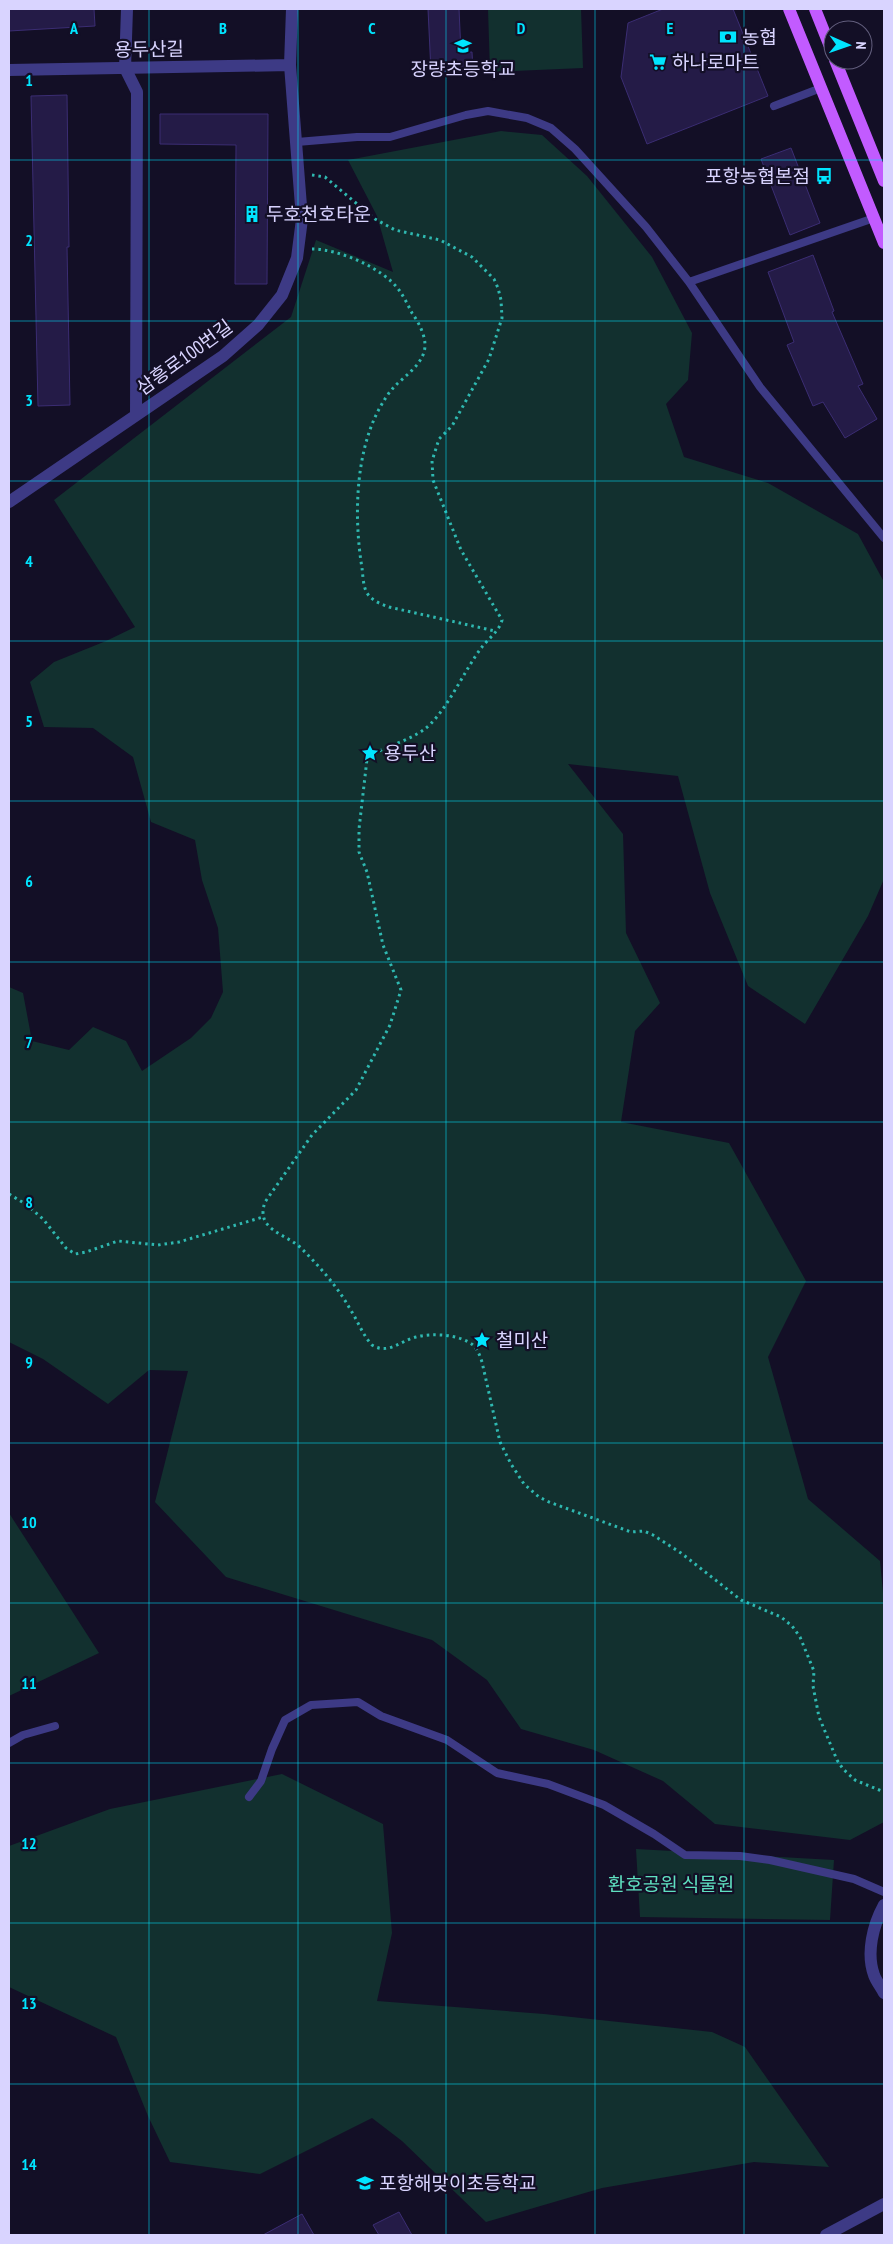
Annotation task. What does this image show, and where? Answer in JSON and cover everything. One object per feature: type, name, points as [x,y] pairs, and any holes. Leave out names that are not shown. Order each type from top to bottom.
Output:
[{"type":"main road","points":[[789,9],[884,243]]},
{"type":"main road","points":[[815,9],[823,29]]},
{"type":"main road","points":[[840,70],[884,181]]},
{"type":"street","points":[[127,9],[124,68],[137,92],[136,415]]},
{"type":"street","name":"삼흥로100번길","points":[[9,502],[223,356],[258,324],[282,295],[297,258],[302,219],[290,65],[292,9]]},
{"type":"street","name":"용두산길","points":[[9,70],[290,65]]},
{"type":"street","points":[[884,1905],[876,1919],[870,1946],[874,1975],[884,1992]]},
{"type":"street","points":[[826,2235],[884,2204]]},
{"type":"lane","points":[[774,106],[821,88]]},
{"type":"lane","points":[[297,142],[349,137],[390,137],[466,115],[488,111],[527,118],[552,128],[564,138],[646,227],[689,282],[760,387],[884,538]]},
{"type":"lane","points":[[689,282],[874,218]]},
{"type":"lane","points":[[249,1797],[261,1781],[272,1749],[286,1720],[312,1704],[358,1702],[381,1716],[447,1740],[497,1772],[548,1784],[604,1805],[654,1834],[685,1855],[740,1856],[770,1860],[854,1879],[884,1892]]},
{"type":"lane","points":[[9,1743],[23,1735],[55,1726]]},
{"type":"path","points":[[299,178],[316,175],[325,177],[375,219],[395,230],[440,240],[449,244],[472,257],[494,280],[498,288],[502,318],[489,359],[452,426],[439,439],[432,461],[432,472],[433,480],[461,550],[502,620],[501,627],[495,631],[481,649],[441,711],[428,726],[414,735],[376,751],[367,759],[359,829],[359,852],[367,872],[383,945],[401,990],[390,1025],[356,1090],[312,1134],[265,1202],[262,1210],[263,1218],[266,1224],[299,1246],[319,1267],[345,1301],[372,1345],[379,1349],[387,1349],[417,1337],[437,1336],[463,1340],[473,1345],[482,1362],[500,1442],[517,1475],[531,1491],[549,1502],[599,1521],[631,1532],[644,1531],[652,1535],[681,1553],[741,1600],[781,1617],[792,1626],[800,1637],[814,1671],[813,1686],[819,1717],[836,1760],[856,1780],[884,1792]]},
{"type":"path","points":[[298,249],[326,249],[378,270],[399,288],[417,319],[424,340],[425,350],[420,360],[388,394],[377,414],[365,448],[360,474],[357,537],[367,593],[374,601],[390,607],[495,631]]},
{"type":"path","points":[[9,1194],[43,1219],[66,1248],[76,1254],[118,1241],[158,1245],[179,1242],[263,1218]]},
{"type":"green space","points":[[488,9],[581,9],[583,68],[490,72]]},
{"type":"green space","points":[[501,131],[542,135],[587,176],[652,257],[692,333],[688,380],[666,404],[684,457],[768,483],[858,534],[884,582],[884,879],[868,916],[805,1024],[748,986],[710,893],[678,776],[568,764],[623,834],[626,933],[660,1003],[635,1031],[621,1122],[729,1143],[806,1281],[768,1357],[808,1499],[880,1561],[884,1603],[884,1822],[850,1840],[715,1824],[663,1781],[594,1750],[521,1729],[487,1680],[432,1640],[226,1577],[155,1502],[188,1371],[149,1370],[108,1404],[43,1359],[9,1342],[9,987],[23,993],[32,1041],[69,1050],[93,1027],[126,1041],[142,1071],[191,1038],[211,1018],[223,992],[218,928],[202,880],[195,840],[151,822],[133,757],[93,728],[44,727],[30,682],[54,662],[135,627],[54,500],[291,317],[316,240],[393,272],[377,216],[348,160]]},
{"type":"green space","points":[[9,1513],[99,1653],[9,1696]]},
{"type":"green space","points":[[282,1774],[383,1824],[392,1933],[377,2001],[544,2014],[712,2032],[745,2047],[829,2167],[754,2162],[602,2188],[486,2222],[402,2141],[372,2118],[260,2174],[170,2162],[148,2116],[116,2037],[9,1987],[9,1846],[110,1809]]},
{"type":"green space","name":"환호공원 식물원","points":[[636,1849],[834,1860],[830,1920],[640,1917]]},
{"type":"building","points":[[9,9],[94,9],[95,26],[9,31]]},
{"type":"building","points":[[428,9],[459,9],[461,53],[472,52],[473,71],[431,72]]},
{"type":"building","points":[[663,9],[733,9],[768,96],[647,144],[621,77],[628,23]]},
{"type":"building","points":[[67,95],[70,405],[38,406],[31,96]]},
{"type":"building","name":"두호천호타운","points":[[160,114],[268,114],[267,284],[235,284],[236,145],[160,144]]},
{"type":"building","points":[[791,148],[820,223],[790,235],[761,159]]},
{"type":"building","points":[[813,255],[834,311],[832,312],[863,384],[858,386],[877,419],[845,438],[823,402],[813,406],[787,345],[794,342],[768,272]]},
{"type":"building","points":[[399,2212],[412,2235],[379,2235],[373,2225]]},
{"type":"building","points":[[302,2214],[314,2235],[263,2235]]},
{"type":"place","name":"농협","points":[[728,37]]},
{"type":"place","name":"장량초등학교","points":[[463,46]]},
{"type":"place","name":"하나로마트","points":[[658,62]]},
{"type":"place","name":"포항농협본점","points":[[824,176]]},
{"type":"place","name":"두호천호타운","points":[[252,214]]},
{"type":"place","name":"용두산","points":[[370,753]]},
{"type":"place","name":"철미산","points":[[482,1340]]},
{"type":"place","name":"포항해맞이초등학교","points":[[365,2183]]}]
